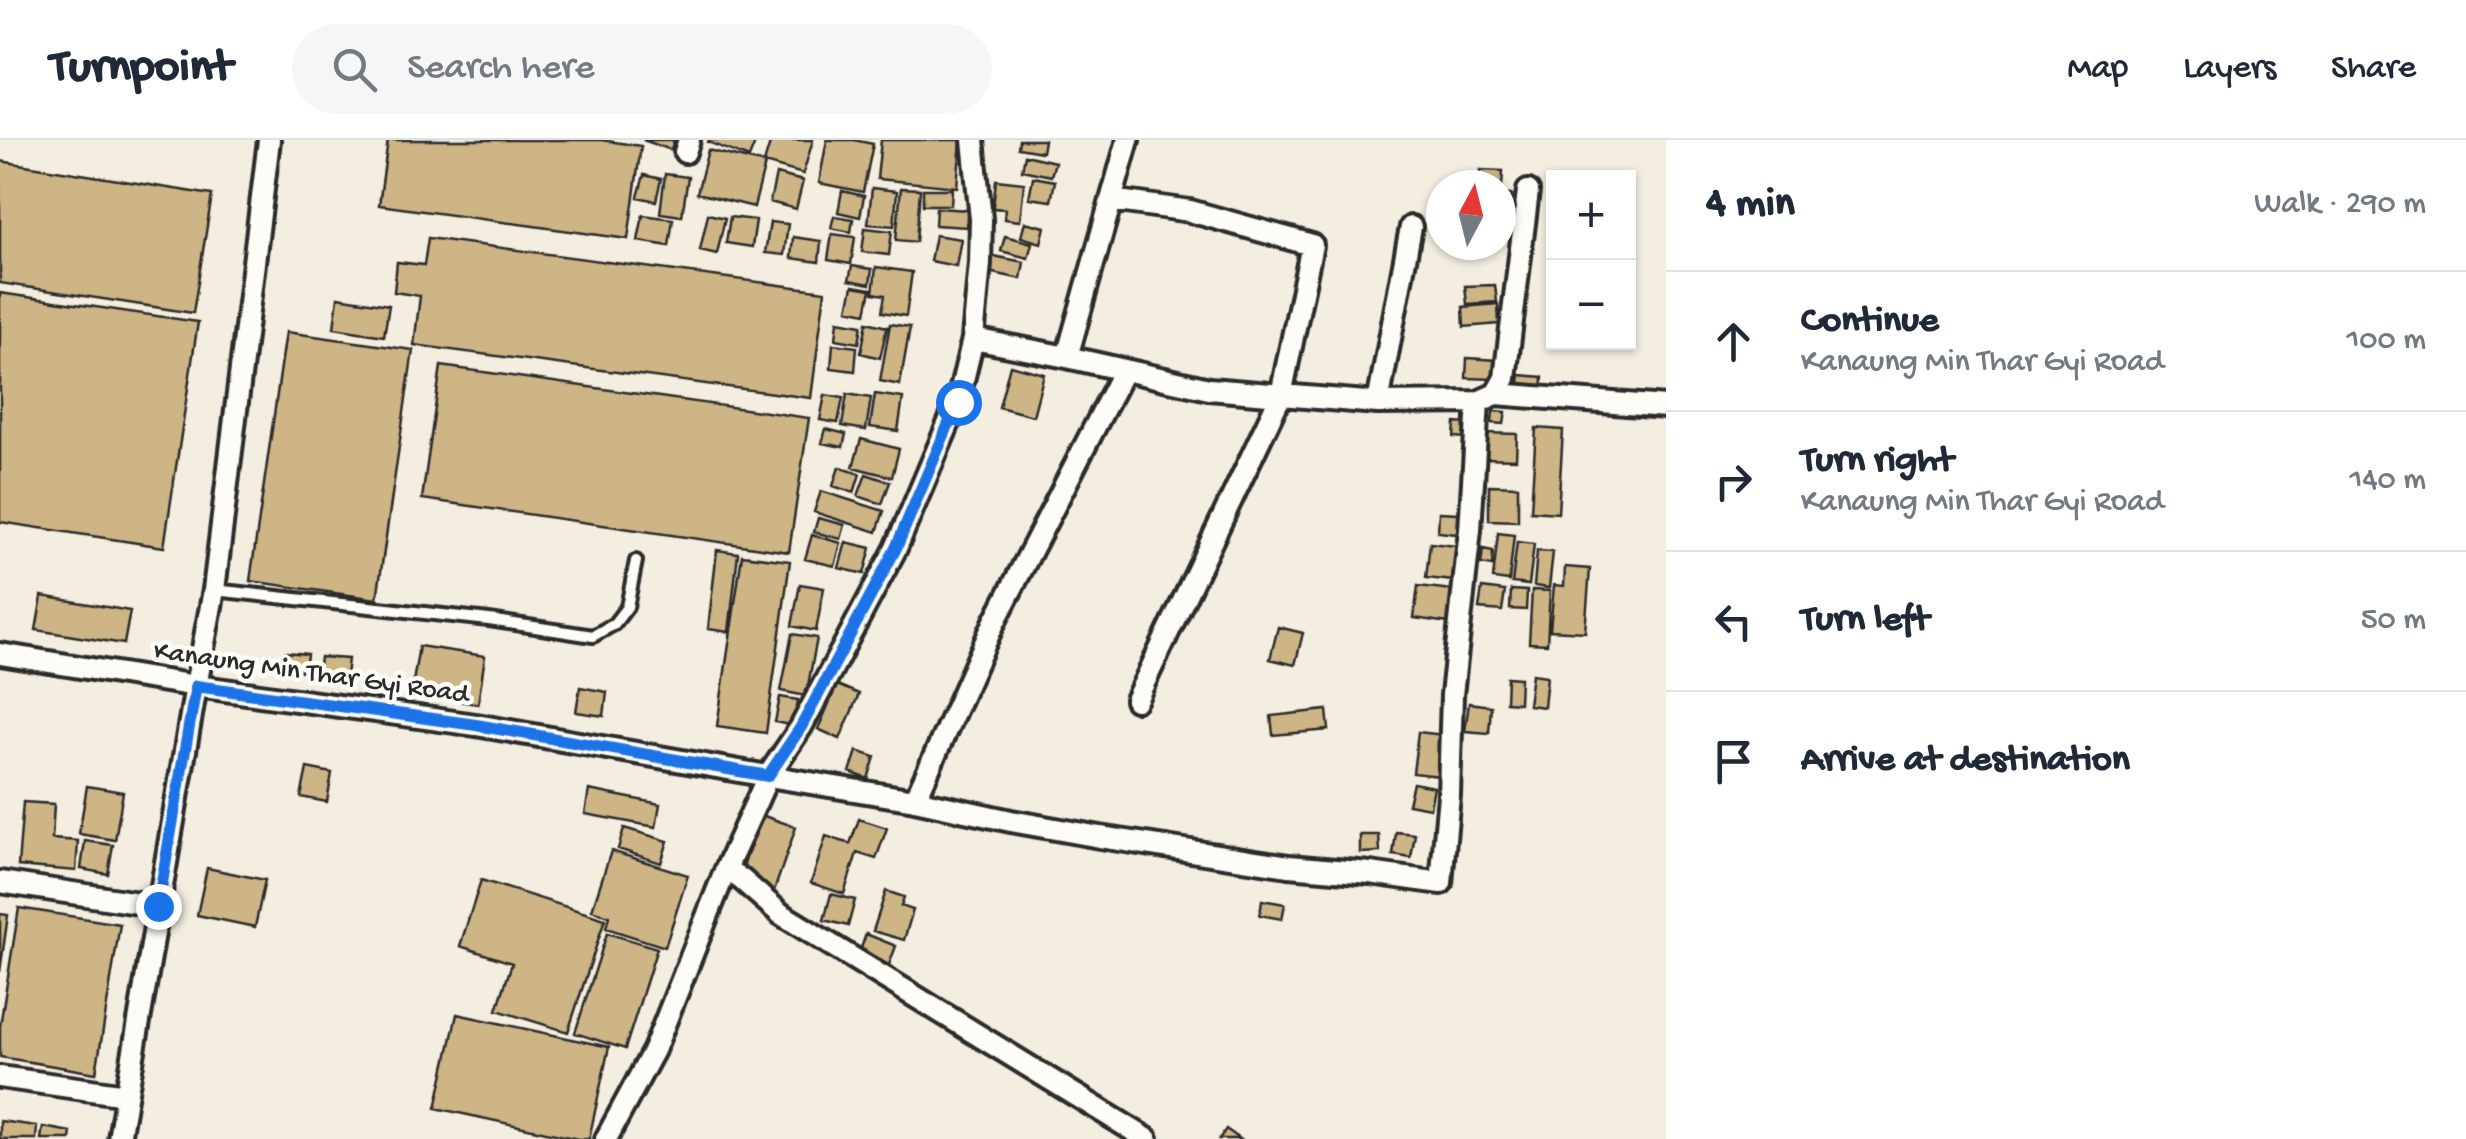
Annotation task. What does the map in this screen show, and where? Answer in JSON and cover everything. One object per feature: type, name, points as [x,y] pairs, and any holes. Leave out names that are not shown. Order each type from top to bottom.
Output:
[{"type":"street","points":[[606,1139],[654,1050],[768,776],[801,727],[896,548],[958,402],[977,311],[980,218],[973,140]]},
{"type":"street","points":[[1067,357],[1128,140]]},
{"type":"street","points":[[119,1139],[214,590],[275,142]]},
{"type":"street","points":[[1487,398],[1505,378],[1528,191]]},
{"type":"street","points":[[1111,200],[1190,211],[1312,245],[1281,395],[1136,700]]},
{"type":"street","points":[[1378,403],[1411,227]]},
{"type":"street","points":[[973,339],[1210,389],[1378,403],[1487,398],[1666,408]]},
{"type":"street","points":[[915,800],[994,623],[1124,370]]},
{"type":"street","name":"Kanaung Min Thar Gyi Road","points":[[0,654],[476,725],[915,800],[1100,837],[1442,884],[1452,696],[1487,398]]},
{"type":"street","points":[[726,870],[782,914],[1147,1139]]},
{"type":"street","points":[[0,882],[158,906]]},
{"type":"street","points":[[0,1077],[126,1096]]},
{"type":"lane","points":[[214,590],[489,620],[593,636],[614,624],[627,607],[636,561]]},
{"type":"building","points":[[388,140],[601,140],[641,146],[628,239],[379,205]]},
{"type":"building","points":[[643,140],[674,140],[671,150]]},
{"type":"building","points":[[709,140],[756,140],[749,158]]},
{"type":"building","points":[[771,140],[813,140],[803,174],[764,163]]},
{"type":"building","points":[[827,140],[873,144],[863,192],[819,183]]},
{"type":"building","points":[[881,140],[961,140],[957,187],[877,179]]},
{"type":"building","points":[[1019,140],[1044,140],[1042,152],[1018,148]]},
{"type":"building","points":[[708,150],[765,164],[754,207],[697,193]]},
{"type":"building","points":[[1025,155],[1055,162],[1051,176],[1022,170]]},
{"type":"building","points":[[0,161],[212,195],[193,313],[0,283]]},
{"type":"building","points":[[665,174],[688,177],[682,216],[660,213]]},
{"type":"building","points":[[776,174],[803,181],[796,209],[770,202]]},
{"type":"building","points":[[644,175],[661,179],[656,201],[638,197]]},
{"type":"building","points":[[1033,177],[1055,181],[1051,201],[1029,198]]},
{"type":"building","points":[[996,180],[1024,183],[1020,221],[1004,219],[1005,209],[993,208]]},
{"type":"building","points":[[872,188],[897,191],[894,226],[868,224]]},
{"type":"building","points":[[901,188],[920,189],[916,242],[896,240]]},
{"type":"building","points":[[923,189],[952,189],[951,205],[923,205]]},
{"type":"building","points":[[842,191],[864,196],[860,217],[838,212]]},
{"type":"building","points":[[936,208],[968,210],[967,227],[935,225]]},
{"type":"building","points":[[708,214],[725,218],[717,254],[700,250]]},
{"type":"building","points":[[643,215],[673,219],[669,246],[638,241]]},
{"type":"building","points":[[834,216],[853,219],[851,232],[831,228]]},
{"type":"building","points":[[730,217],[756,220],[752,247],[726,243]]},
{"type":"building","points":[[770,222],[788,224],[784,255],[765,253]]},
{"type":"building","points":[[1025,222],[1045,227],[1041,243],[1021,237]]},
{"type":"building","points":[[865,228],[892,231],[889,255],[862,252]]},
{"type":"building","points":[[832,234],[855,237],[851,264],[828,260]]},
{"type":"building","points":[[935,235],[961,239],[956,266],[930,261]]},
{"type":"building","points":[[1005,236],[1032,243],[1028,258],[1001,251]]},
{"type":"building","points":[[793,237],[821,241],[819,262],[791,258]]},
{"type":"building","points":[[428,238],[825,291],[811,398],[414,345],[420,296],[394,292],[397,262],[424,265]]},
{"type":"building","points":[[993,256],[1024,262],[1021,279],[989,272]]},
{"type":"building","points":[[852,266],[872,269],[870,284],[849,280]]},
{"type":"building","points":[[876,267],[912,272],[906,316],[882,312],[885,295],[873,293]]},
{"type":"building","points":[[1495,285],[1497,302],[1467,304],[1465,286]]},
{"type":"building","points":[[853,286],[871,289],[866,313],[848,309]]},
{"type":"building","points":[[0,293],[198,322],[164,547],[0,522]]},
{"type":"building","points":[[338,297],[389,305],[384,336],[334,328]]},
{"type":"building","points":[[1498,304],[1499,324],[1464,327],[1463,307]]},
{"type":"building","points":[[838,321],[862,325],[859,343],[836,339]]},
{"type":"building","points":[[867,322],[887,327],[880,358],[861,353]]},
{"type":"building","points":[[890,324],[910,327],[900,385],[880,381]]},
{"type":"building","points":[[286,332],[413,350],[377,599],[250,581]]},
{"type":"building","points":[[833,344],[857,347],[855,371],[831,368]]},
{"type":"building","points":[[1467,358],[1497,360],[1496,379],[1466,378]]},
{"type":"building","points":[[1010,365],[1044,374],[1033,416],[999,407]]},
{"type":"building","points":[[441,366],[809,418],[789,552],[422,499]]},
{"type":"building","points":[[1520,375],[1543,377],[1542,392],[1518,389]]},
{"type":"building","points":[[847,394],[871,398],[866,430],[842,426]]},
{"type":"building","points":[[875,394],[903,398],[898,431],[870,427]]},
{"type":"building","points":[[825,395],[843,398],[838,423],[820,420]]},
{"type":"building","points":[[1493,411],[1506,412],[1504,424],[1492,423]]},
{"type":"building","points":[[1455,423],[1467,424],[1466,438],[1454,437]]},
{"type":"building","points":[[1536,428],[1563,430],[1558,513],[1531,511]]},
{"type":"building","points":[[826,429],[846,434],[843,447],[822,443]]},
{"type":"building","points":[[1483,433],[1517,434],[1516,459],[1483,458]]},
{"type":"building","points":[[861,439],[899,449],[892,477],[853,467]]},
{"type":"building","points":[[839,467],[860,474],[854,493],[833,486]]},
{"type":"building","points":[[866,474],[890,482],[882,504],[858,496]]},
{"type":"building","points":[[1489,485],[1518,486],[1518,521],[1489,520]]},
{"type":"building","points":[[821,491],[884,511],[877,532],[814,512]]},
{"type":"building","points":[[1439,512],[1459,513],[1457,534],[1438,532]]},
{"type":"building","points":[[818,518],[845,525],[841,539],[814,532]]},
{"type":"building","points":[[1498,533],[1514,535],[1509,581],[1493,579]]},
{"type":"building","points":[[812,535],[841,543],[835,566],[805,559]]},
{"type":"building","points":[[846,542],[871,548],[864,574],[839,568]]},
{"type":"building","points":[[1517,542],[1534,544],[1529,585],[1512,583]]},
{"type":"building","points":[[1430,543],[1457,546],[1454,581],[1426,578]]},
{"type":"building","points":[[1483,549],[1493,551],[1492,566],[1481,564]]},
{"type":"building","points":[[717,550],[738,553],[729,632],[708,629]]},
{"type":"building","points":[[1537,551],[1553,552],[1549,588],[1534,586]]},
{"type":"building","points":[[742,555],[790,561],[766,733],[717,726]]},
{"type":"building","points":[[1565,567],[1590,569],[1585,632],[1550,630],[1554,585],[1564,586]]},
{"type":"building","points":[[800,584],[824,588],[816,631],[792,626]]},
{"type":"building","points":[[1418,586],[1453,590],[1449,623],[1414,618]]},
{"type":"building","points":[[1482,588],[1505,591],[1502,611],[1479,609]]},
{"type":"building","points":[[1511,590],[1527,591],[1526,610],[1510,609]]},
{"type":"building","points":[[1532,590],[1550,591],[1547,644],[1529,643]]},
{"type":"building","points":[[42,596],[130,611],[124,644],[36,630]]},
{"type":"building","points":[[1278,627],[1303,633],[1295,665],[1270,659]]},
{"type":"building","points":[[792,634],[817,638],[806,696],[781,691]]},
{"type":"building","points":[[419,646],[485,656],[478,704],[411,694]]},
{"type":"building","points":[[285,652],[307,654],[305,671],[283,669]]},
{"type":"building","points":[[320,657],[348,659],[346,676],[318,673]]},
{"type":"building","points":[[1532,674],[1547,676],[1544,707],[1528,705]]},
{"type":"building","points":[[1507,677],[1520,678],[1519,703],[1506,702]]},
{"type":"building","points":[[837,685],[859,694],[840,739],[818,729]]},
{"type":"building","points":[[580,687],[607,692],[604,716],[576,712]]},
{"type":"building","points":[[780,697],[798,700],[794,726],[775,722]]},
{"type":"building","points":[[1469,703],[1491,706],[1489,733],[1465,731]]},
{"type":"building","points":[[1327,710],[1329,730],[1273,735],[1271,716]]},
{"type":"building","points":[[1418,732],[1445,735],[1440,776],[1413,773]]},
{"type":"building","points":[[857,751],[875,757],[868,779],[850,772]]},
{"type":"building","points":[[307,768],[332,773],[327,802],[301,797]]},
{"type":"building","points":[[1413,783],[1434,787],[1430,808],[1408,804]]},
{"type":"building","points":[[87,786],[123,792],[115,840],[79,834]]},
{"type":"building","points":[[589,790],[660,804],[656,827],[585,814]]},
{"type":"building","points":[[23,802],[54,804],[52,839],[78,841],[76,871],[18,866]]},
{"type":"building","points":[[761,815],[796,827],[773,894],[742,870]]},
{"type":"building","points":[[859,819],[887,828],[876,859],[857,853],[844,894],[811,883],[826,836],[850,844]]},
{"type":"building","points":[[624,828],[668,841],[661,863],[618,849]]},
{"type":"building","points":[[1396,832],[1415,834],[1411,858],[1393,855]]},
{"type":"building","points":[[1360,835],[1379,835],[1380,852],[1360,853]]},
{"type":"building","points":[[85,841],[113,845],[108,874],[81,869]]},
{"type":"building","points":[[611,851],[688,875],[665,947],[606,928],[609,916],[592,910]]},
{"type":"building","points":[[207,868],[265,880],[255,927],[197,915]]},
{"type":"building","points":[[481,880],[605,919],[568,1032],[497,1010],[512,963],[460,946]]},
{"type":"building","points":[[886,891],[904,897],[901,906],[913,910],[904,940],[873,931]]},
{"type":"building","points":[[831,894],[855,900],[848,926],[824,920]]},
{"type":"building","points":[[1262,900],[1285,904],[1282,919],[1260,915]]},
{"type":"building","points":[[19,908],[120,924],[96,1073],[0,1057],[0,1026]]},
{"type":"building","points":[[0,914],[8,915],[0,972]]},
{"type":"building","points":[[607,933],[657,948],[625,1049],[575,1033]]},
{"type":"building","points":[[866,934],[896,946],[889,965],[859,954]]},
{"type":"building","points":[[457,1014],[609,1047],[589,1139],[436,1108]]},
{"type":"building","points":[[0,1121],[37,1126],[36,1139],[0,1139]]},
{"type":"building","points":[[43,1127],[71,1132],[70,1139],[41,1139]]},
{"type":"building","points":[[1226,1129],[1240,1139],[1219,1139]]},
{"type":"route","points":[[158,906],[196,686],[476,725],[768,776],[801,727],[896,548],[958,402]]}]
